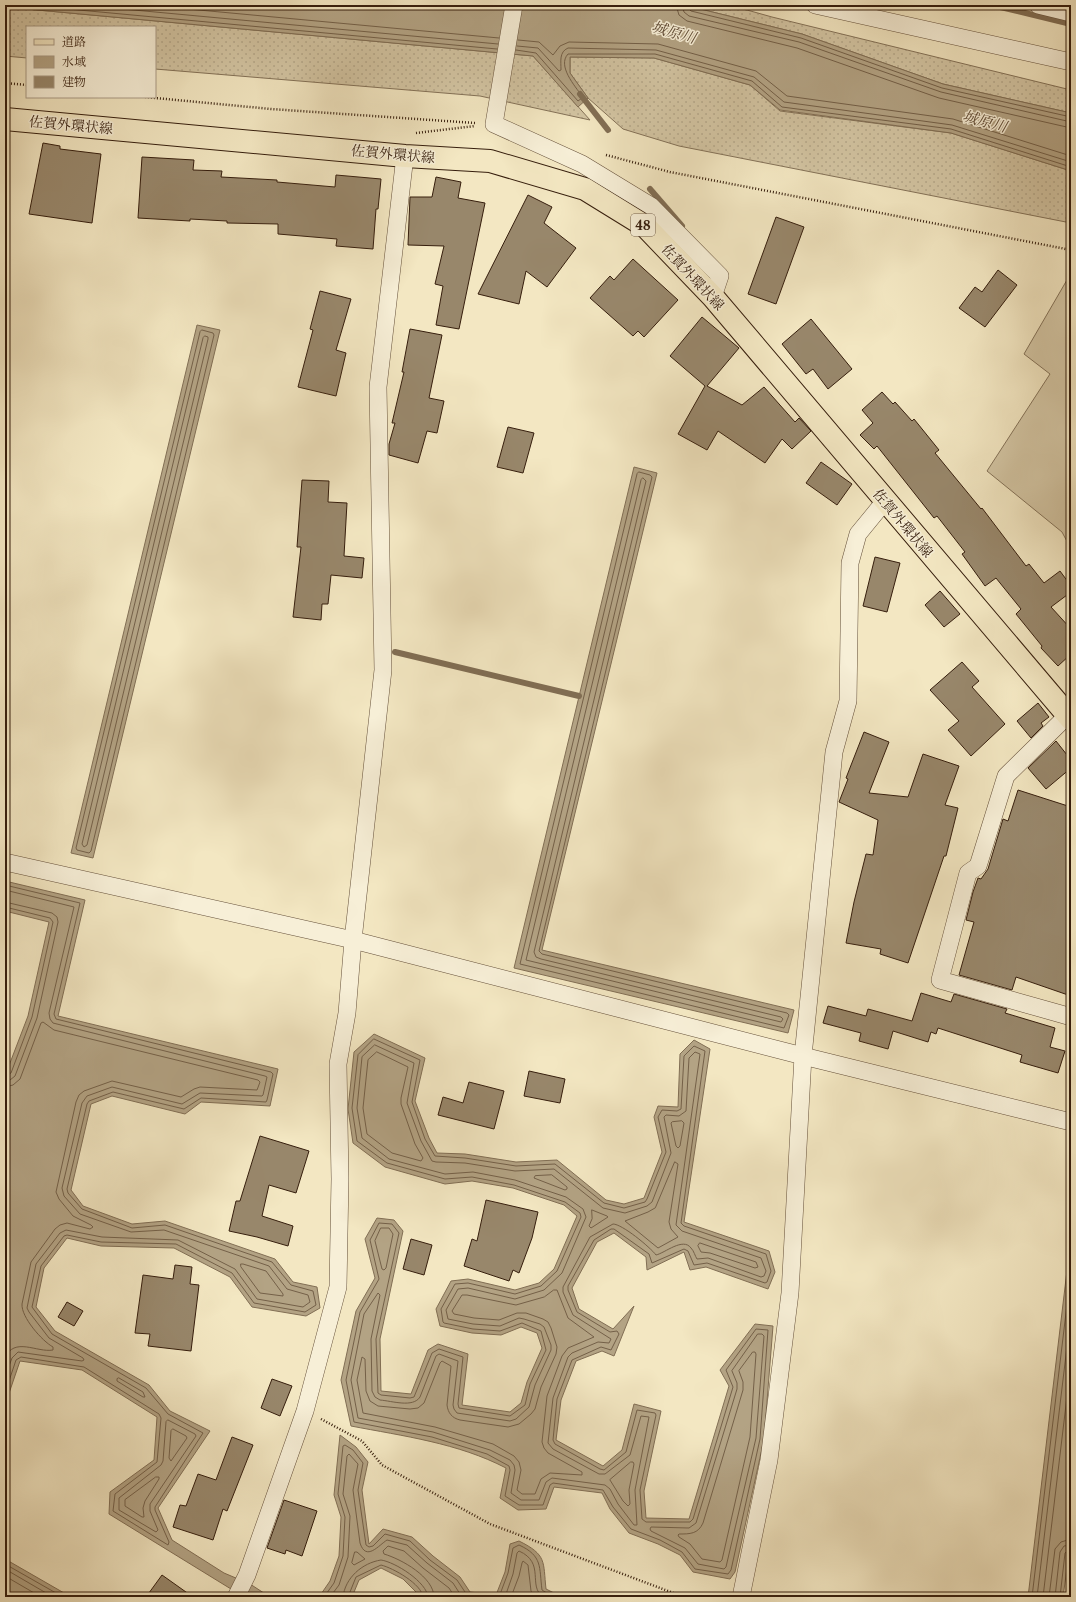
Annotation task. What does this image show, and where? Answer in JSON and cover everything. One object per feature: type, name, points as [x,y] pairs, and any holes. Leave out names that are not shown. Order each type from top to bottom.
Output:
[{"type":"main road","name":"佐賀外環状線","points":[[5,119],[405,156],[490,161],[586,189],[645,226],[713,297],[1069,717]]},
{"type":"street","points":[[514,5],[494,124],[582,164],[651,206],[720,276],[713,297]]},
{"type":"street","points":[[815,5],[1071,62]]},
{"type":"street","points":[[1038,5],[1071,13]]},
{"type":"street","points":[[236,1597],[247,1575],[305,1411],[338,1287],[340,1179],[338,1064],[347,1013],[353,940],[383,670],[378,387],[405,156]]},
{"type":"street","points":[[741,1597],[769,1460],[790,1293],[803,1056],[834,752],[848,701],[850,563],[858,534],[885,501]]},
{"type":"street","points":[[1068,1016],[940,980],[968,873],[978,866],[1006,776],[1069,717]]},
{"type":"street","points":[[5,862],[353,940],[803,1056],[1071,1122]]},
{"type":"path","points":[[5,83],[26,86]]},
{"type":"path","points":[[156,98],[271,109],[494,124]]},
{"type":"path","points":[[601,153],[670,172],[1071,250]]},
{"type":"path","points":[[305,1411],[362,1441],[382,1466],[490,1524],[684,1597]]},
{"type":"shaded area","points":[[684,5],[729,5],[772,17],[1071,90],[1071,113],[943,84],[802,34]]},
{"type":"shaded area","points":[[5,7],[533,56],[590,120],[480,96],[156,69],[156,26],[26,26],[26,58],[5,56]]},
{"type":"shaded area","points":[[570,57],[654,58],[750,85],[780,111],[951,133],[1071,171],[1071,223],[679,146],[623,129],[588,98],[570,73]]},
{"type":"shaded area","points":[[1071,273],[1071,549],[1062,532],[987,471],[1050,374],[1024,354]]},
{"type":"water","name":"城原川","points":[[5,5],[684,5],[802,34],[943,84],[1071,113],[1071,171],[951,133],[780,110],[750,85],[654,58],[570,57],[570,73],[588,98],[578,107],[533,56],[5,7]]},
{"type":"water","points":[[197,325],[220,330],[93,858],[71,853]]},
{"type":"water","points":[[634,467],[657,473],[542,950],[794,1010],[788,1033],[514,968]]},
{"type":"water","points":[[5,881],[85,900],[58,1016],[278,1069],[270,1106],[201,1102],[185,1114],[112,1096],[91,1104],[71,1190],[83,1206],[132,1224],[165,1221],[275,1259],[293,1282],[317,1287],[320,1308],[306,1316],[252,1307],[230,1277],[174,1248],[101,1246],[67,1238],[44,1268],[36,1307],[55,1331],[149,1385],[170,1411],[210,1431],[158,1508],[172,1540],[224,1573],[250,1584],[270,1597],[244,1597],[109,1514],[110,1492],[154,1460],[157,1417],[82,1370],[20,1361],[5,1405],[5,1076],[28,1016],[49,922],[5,911]]},
{"type":"water","points":[[374,1034],[425,1058],[415,1101],[429,1138],[437,1153],[465,1154],[516,1162],[557,1160],[606,1200],[624,1204],[644,1198],[662,1152],[654,1117],[658,1106],[678,1107],[680,1054],[694,1040],[710,1049],[684,1222],[769,1251],[775,1272],[768,1289],[706,1267],[690,1270],[684,1252],[647,1270],[646,1257],[614,1233],[597,1242],[572,1288],[579,1309],[613,1329],[634,1306],[614,1356],[602,1351],[576,1361],[561,1400],[556,1440],[603,1466],[622,1450],[634,1404],[661,1411],[644,1491],[646,1518],[689,1519],[729,1386],[720,1370],[755,1324],[773,1326],[764,1439],[735,1572],[730,1579],[693,1572],[680,1555],[658,1544],[629,1533],[610,1509],[602,1493],[554,1487],[546,1509],[518,1510],[500,1498],[506,1468],[488,1459],[450,1446],[351,1426],[341,1380],[356,1311],[375,1278],[365,1239],[377,1218],[394,1220],[403,1231],[380,1339],[381,1391],[411,1394],[428,1350],[438,1344],[468,1354],[462,1405],[510,1412],[521,1403],[527,1382],[542,1348],[537,1333],[521,1327],[501,1335],[472,1333],[440,1326],[436,1309],[451,1281],[468,1279],[515,1290],[539,1283],[554,1269],[577,1216],[564,1205],[513,1188],[472,1181],[445,1184],[385,1167],[353,1143],[348,1109],[354,1052]]},
{"type":"water","points":[[1071,1237],[1071,1539],[1063,1597],[1028,1597]]},
{"type":"water","points":[[340,1435],[356,1447],[368,1462],[362,1490],[369,1544],[383,1529],[412,1537],[460,1577],[470,1592],[496,1595],[505,1572],[510,1544],[519,1541],[535,1550],[542,1560],[544,1565],[546,1589],[562,1597],[421,1597],[403,1579],[381,1568],[359,1580],[352,1597],[319,1597],[330,1581],[339,1556],[341,1517],[334,1495]]},
{"type":"water","points":[[5,1559],[71,1597],[5,1597]]},
{"type":"building","points":[[43,143],[60,146],[60,149],[101,154],[92,223],[29,214]]},
{"type":"building","points":[[142,157],[194,160],[193,170],[222,171],[221,177],[277,180],[277,182],[335,187],[336,175],[381,179],[378,209],[376,209],[373,249],[336,246],[337,239],[278,234],[278,224],[227,223],[227,221],[190,219],[190,221],[138,218]]},
{"type":"building","points":[[436,177],[461,182],[458,198],[485,203],[459,329],[436,325],[443,286],[435,284],[444,246],[408,245],[410,197],[432,197]]},
{"type":"building","points":[[528,195],[552,207],[544,223],[576,248],[547,287],[526,271],[519,304],[478,294]]},
{"type":"building","points":[[776,217],[804,227],[776,304],[748,294]]},
{"type":"building","points":[[633,259],[678,300],[644,337],[638,331],[633,336],[590,298],[610,276],[614,280]]},
{"type":"building","points":[[998,270],[1017,285],[985,327],[959,308],[975,287],[982,292]]},
{"type":"building","points":[[320,291],[351,299],[336,350],[346,353],[336,396],[298,387],[313,330],[310,329]]},
{"type":"building","points":[[702,317],[739,348],[707,386],[742,405],[764,387],[795,422],[799,418],[811,431],[792,449],[782,439],[765,463],[718,431],[707,450],[678,434],[705,386],[670,356]]},
{"type":"building","points":[[811,319],[852,369],[828,389],[813,369],[806,374],[782,344]]},
{"type":"building","points":[[410,329],[442,335],[429,398],[444,401],[437,433],[427,431],[418,463],[389,455],[389,444],[395,423],[392,423],[404,372],[402,372]]},
{"type":"building","points":[[882,392],[893,404],[895,402],[912,421],[914,419],[939,450],[935,453],[981,509],[982,508],[1026,566],[1029,564],[1044,583],[1060,571],[1071,586],[1071,592],[1051,607],[1071,629],[1071,654],[1058,666],[1041,648],[1042,646],[1016,614],[1021,609],[996,578],[985,586],[962,554],[965,552],[937,516],[934,518],[877,446],[874,449],[860,435],[873,423],[862,410]]},
{"type":"building","points":[[508,427],[534,433],[523,473],[497,467]]},
{"type":"building","points":[[821,462],[852,484],[837,505],[806,483]]},
{"type":"building","points":[[302,480],[329,481],[328,502],[347,503],[344,556],[364,558],[362,578],[331,575],[328,604],[322,604],[321,620],[293,617],[301,547],[297,547]]},
{"type":"building","points":[[875,557],[900,563],[887,612],[863,606]]},
{"type":"building","points":[[940,591],[960,614],[944,627],[925,605]]},
{"type":"building","points":[[962,662],[979,681],[972,687],[1005,724],[971,756],[948,730],[959,721],[930,690]]},
{"type":"building","points":[[1038,703],[1049,717],[1041,723],[1043,726],[1031,738],[1017,721]]},
{"type":"building","points":[[864,732],[889,742],[869,793],[908,797],[923,754],[959,766],[945,805],[958,808],[946,856],[944,856],[908,963],[880,954],[881,949],[846,943],[866,854],[873,855],[878,820],[839,802],[848,779],[846,778]]},
{"type":"building","points":[[1056,741],[1071,760],[1071,768],[1046,789],[1028,768]]},
{"type":"building","points":[[1018,790],[1071,807],[1071,996],[1016,977],[1012,990],[959,975],[974,922],[966,920],[973,892],[978,878],[981,879],[988,869],[1003,819],[1008,821]]},
{"type":"building","points":[[921,993],[951,1002],[954,994],[1007,1009],[1005,1013],[1055,1028],[1050,1047],[1065,1051],[1058,1073],[1020,1062],[1022,1055],[938,1028],[936,1034],[931,1032],[928,1042],[893,1031],[888,1049],[859,1041],[861,1033],[823,1023],[828,1006],[866,1016],[868,1009],[912,1021]]},
{"type":"building","points":[[529,1071],[565,1079],[560,1103],[524,1096]]},
{"type":"building","points":[[469,1082],[504,1091],[494,1129],[438,1115],[443,1097],[463,1103]]},
{"type":"building","points":[[260,1136],[309,1151],[296,1193],[269,1185],[262,1216],[293,1226],[288,1246],[229,1231],[236,1201],[240,1201]]},
{"type":"building","points":[[486,1200],[538,1212],[532,1238],[519,1273],[513,1270],[509,1281],[464,1266],[472,1239],[477,1241]]},
{"type":"building","points":[[411,1239],[432,1245],[424,1275],[403,1269]]},
{"type":"building","points":[[175,1265],[192,1267],[190,1284],[199,1285],[191,1351],[148,1346],[150,1334],[135,1333],[143,1275],[173,1279]]},
{"type":"building","points":[[67,1302],[83,1311],[74,1326],[58,1317]]},
{"type":"building","points":[[272,1379],[292,1386],[280,1416],[261,1408]]},
{"type":"building","points":[[232,1437],[253,1445],[227,1511],[223,1509],[213,1540],[173,1527],[180,1505],[186,1506],[198,1474],[216,1480]]},
{"type":"building","points":[[284,1500],[317,1511],[302,1556],[286,1550],[285,1554],[267,1548]]},
{"type":"building","points":[[162,1575],[193,1597],[146,1597]]},
{"type":"waterway","points":[[992,5],[1071,24]]},
{"type":"waterway","points":[[580,94],[608,130]]},
{"type":"waterway","points":[[650,189],[682,226]]},
{"type":"waterway","points":[[395,652],[579,696]]}]
